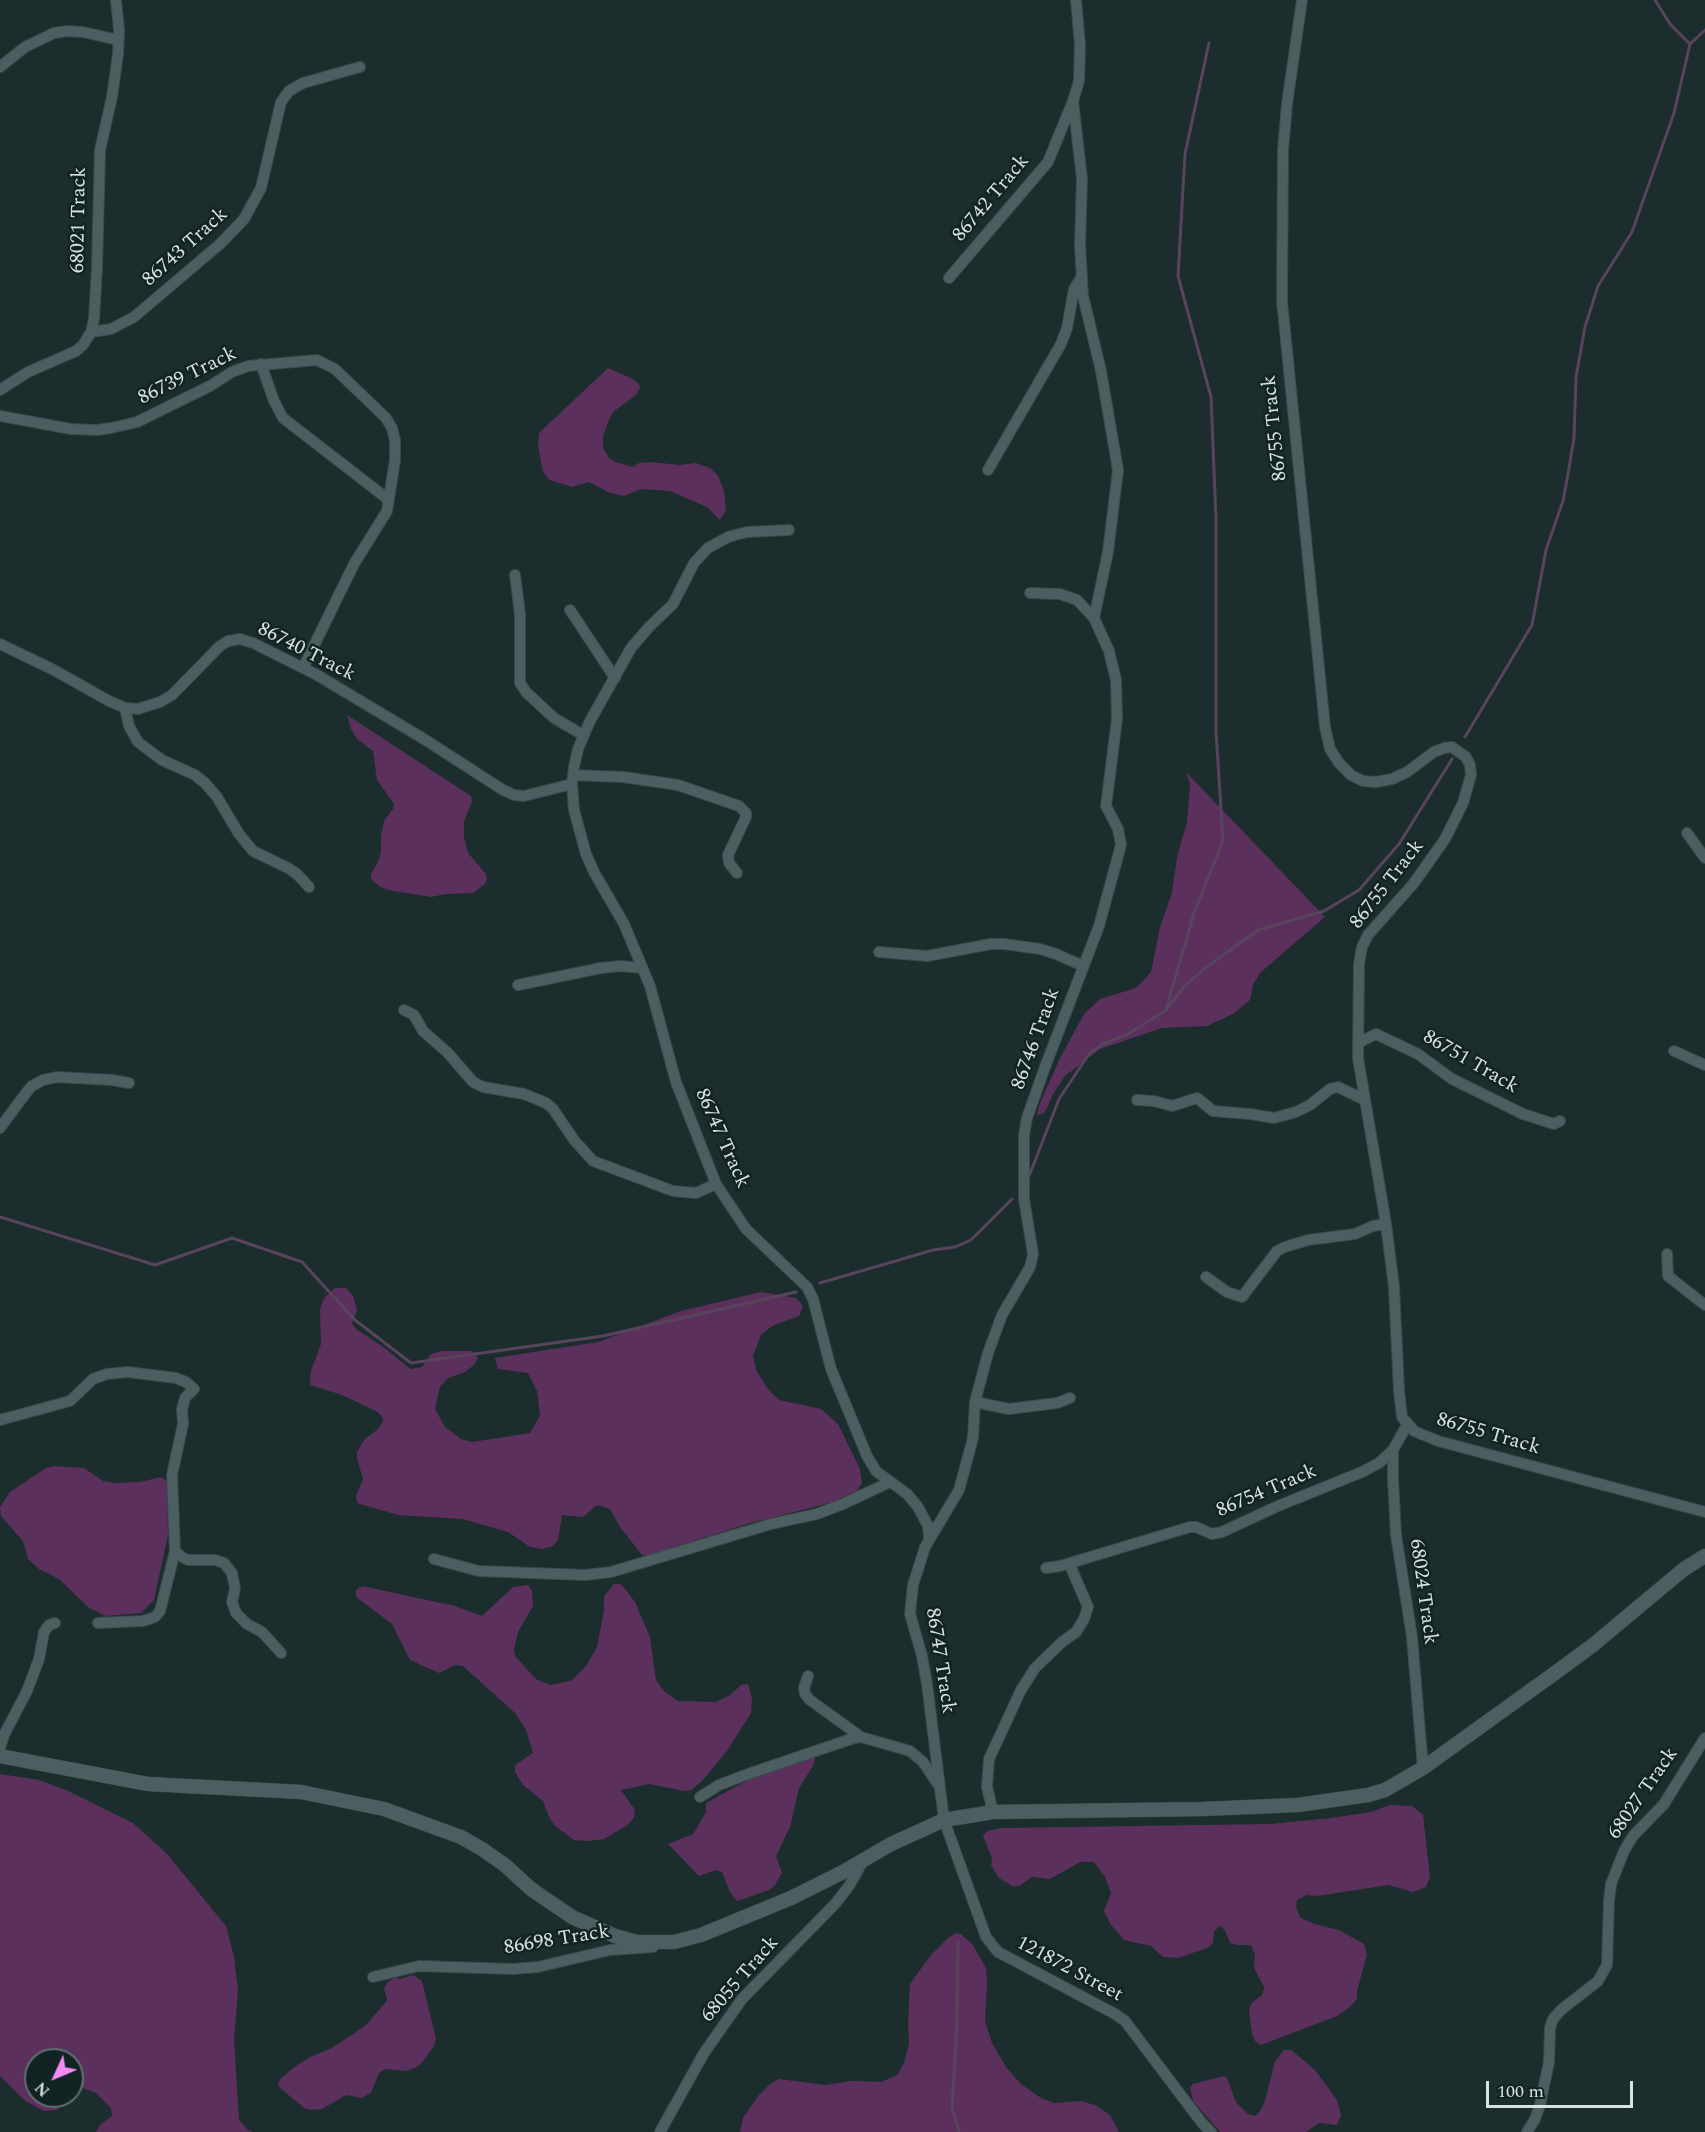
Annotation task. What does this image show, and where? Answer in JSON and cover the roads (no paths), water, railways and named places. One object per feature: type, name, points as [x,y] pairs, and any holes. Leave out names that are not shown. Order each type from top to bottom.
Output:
[{"type":"street","name":"68021 Track","points":[[91,332],[97,278],[100,150],[112,97],[118,40],[117,0]]},
{"type":"street","name":"86742 Track","points":[[949,278],[1047,162],[1079,81],[1076,0]]},
{"type":"street","name":"86755 Track","points":[[1302,0],[1287,104],[1283,150],[1281,301],[1325,727],[1330,748],[1339,763],[1351,775],[1363,781],[1376,782],[1392,779],[1444,748],[1452,747],[1466,757],[1470,765],[1470,775],[1463,803],[1445,839],[1414,884],[1377,923],[1362,947],[1359,964],[1358,1058],[1386,1224],[1394,1287],[1402,1417],[1414,1431],[1438,1441],[1705,1512]]},
{"type":"street","points":[[0,67],[25,47],[54,33],[83,32],[118,40]]},
{"type":"street","name":"86743 Track","points":[[91,332],[111,329],[134,317],[220,244],[244,219],[261,188],[281,102],[289,91],[303,83],[360,67]]},
{"type":"street","points":[[1073,101],[1082,179],[1080,217],[1083,296],[1101,371],[1116,447],[1118,470],[1108,552],[1094,618]]},
{"type":"street","points":[[988,470],[1061,344],[1067,328],[1074,289],[1081,278]]},
{"type":"street","points":[[0,390],[28,372],[76,351],[91,332]]},
{"type":"street","name":"86739 Track","points":[[0,416],[71,429],[97,430],[137,422],[239,369],[307,359],[326,363],[335,369],[386,418],[395,440],[395,460],[389,500],[383,518],[354,564],[303,668]]},
{"type":"street","points":[[261,364],[274,401],[283,418],[389,500]]},
{"type":"street","name":"86747 Track","points":[[789,530],[747,532],[722,540],[708,548],[689,572],[673,604],[639,638],[583,735],[572,779],[574,810],[586,854],[624,924],[650,986],[676,1082],[716,1184],[746,1229],[807,1287],[813,1299],[831,1369],[867,1456],[876,1471],[907,1494],[918,1507],[928,1526],[929,1537],[913,1585],[910,1614],[927,1684],[944,1820]]},
{"type":"street","points":[[515,575],[520,614],[520,683],[526,692],[554,718],[583,735]]},
{"type":"street","name":"86746 Track","points":[[929,1537],[951,1506],[959,1490],[973,1438],[975,1402],[981,1375],[996,1329],[1030,1267],[1033,1254],[1024,1199],[1024,1135],[1032,1103],[1107,901],[1121,845],[1121,837],[1108,813],[1106,798],[1116,742],[1116,680],[1109,651],[1094,618],[1086,608],[1069,596],[1030,593]]},
{"type":"street","points":[[570,610],[615,678]]},
{"type":"street","name":"86740 Track","points":[[124,708],[138,709],[172,694],[212,653],[228,641],[240,639],[253,643],[303,668],[415,733],[514,795],[524,796],[572,779],[623,777],[678,785],[739,806],[746,813],[744,822],[728,855],[729,863],[737,873]]},
{"type":"street","points":[[0,644],[45,665],[124,708],[129,726],[138,742],[162,760],[195,775],[205,783],[253,851],[288,868],[309,887]]},
{"type":"street","points":[[1687,833],[1705,858]]},
{"type":"street","points":[[879,952],[927,956],[991,944],[1040,949],[1083,966]]},
{"type":"street","points":[[518,985],[601,968],[621,966],[642,968]]},
{"type":"street","points":[[404,1010],[414,1016],[423,1030],[473,1082],[483,1087],[524,1094],[546,1103],[593,1161],[660,1188],[696,1193],[716,1184]]},
{"type":"street","name":"86751 Track","points":[[1358,1043],[1376,1034],[1418,1054],[1452,1079],[1523,1114],[1554,1124],[1560,1121]]},
{"type":"street","points":[[1674,1051],[1705,1065]]},
{"type":"street","points":[[0,1128],[26,1093],[44,1080],[67,1078],[129,1083]]},
{"type":"street","points":[[1137,1100],[1155,1101],[1172,1106],[1197,1098],[1213,1111],[1250,1114],[1274,1119],[1310,1105],[1330,1089],[1338,1087],[1365,1100]]},
{"type":"street","points":[[1206,1277],[1232,1294],[1242,1297],[1277,1251],[1308,1240],[1356,1234],[1372,1226],[1386,1224]]},
{"type":"street","points":[[1667,1254],[1668,1276],[1705,1305]]},
{"type":"street","points":[[0,1419],[70,1401],[93,1378],[107,1374],[128,1372],[176,1378],[186,1382],[194,1389],[185,1398],[182,1409],[183,1424],[172,1474],[175,1551],[160,1611],[155,1617],[143,1621],[98,1623]]},
{"type":"street","points":[[975,1402],[1009,1409],[1057,1403],[1070,1398]]},
{"type":"street","points":[[1393,1450],[1407,1425]]},
{"type":"street","name":"86754 Track","points":[[1046,1568],[1190,1527],[1196,1527],[1212,1534],[1222,1532],[1278,1506],[1362,1472],[1379,1463],[1393,1450]]},
{"type":"street","name":"68024 Track","points":[[1393,1450],[1396,1535],[1412,1637],[1423,1768]]},
{"type":"street","points":[[434,1559],[479,1571],[585,1575],[611,1572],[777,1522],[817,1514],[890,1482]]},
{"type":"street","points":[[175,1551],[188,1560],[215,1560],[224,1563],[232,1573],[235,1589],[232,1602],[236,1613],[247,1624],[262,1632],[281,1653]]},
{"type":"street","points":[[0,1756],[148,1784],[302,1792],[384,1809],[461,1837],[482,1849],[506,1866],[549,1903],[572,1917],[615,1936],[637,1941],[674,1942],[700,1935],[791,1898],[891,1844],[944,1820],[993,1812],[1203,1809],[1298,1805],[1368,1795],[1385,1790],[1423,1768],[1593,1645],[1684,1569],[1705,1556]]},
{"type":"street","points":[[993,1812],[987,1787],[989,1759],[1021,1690],[1035,1668],[1076,1632],[1088,1607],[1070,1563]]},
{"type":"street","points":[[0,1748],[4,1735],[27,1691],[39,1659],[44,1632],[49,1625],[55,1623]]},
{"type":"street","points":[[808,1676],[804,1688],[810,1700],[861,1737],[910,1751],[922,1762],[939,1786]]},
{"type":"street","points":[[700,1797],[719,1785],[748,1774],[836,1743],[861,1737]]},
{"type":"street","name":"68027 Track","points":[[1527,2132],[1540,2105],[1549,2062],[1550,2028],[1553,2019],[1598,1981],[1606,1965],[1611,1884],[1624,1851],[1633,1836],[1664,1804],[1705,1740]]},
{"type":"street","name":"121872 Street","points":[[944,1820],[980,1923],[991,1945],[1009,1958],[1125,2021],[1211,2132]]},
{"type":"street","name":"68055 Track","points":[[660,2132],[704,2054],[731,2014],[766,1974],[835,1904],[849,1886],[863,1860]]},
{"type":"street","name":"86698 Track","points":[[373,1977],[418,1966],[521,1968],[610,1950],[647,1948],[674,1942]]},
{"type":"waterway","points":[[1655,0],[1670,24],[1690,44]]},
{"type":"waterway","points":[[1465,737],[1532,625],[1546,550],[1563,501],[1568,474],[1574,438],[1576,377],[1585,327],[1598,286],[1632,232],[1674,113],[1690,44],[1705,30]]},
{"type":"waterway","points":[[1166,1010],[1194,913],[1223,841],[1216,731],[1216,519],[1211,397],[1178,276],[1185,154],[1209,43]]},
{"type":"waterway","points":[[1028,1179],[1059,1099],[1089,1054],[1103,1044],[1128,1034],[1166,1010],[1184,987],[1205,968],[1258,930],[1324,911],[1359,890],[1399,844],[1452,759]]},
{"type":"waterway","points":[[820,1283],[933,1250],[955,1247],[971,1240],[1012,1199]]},
{"type":"waterway","points":[[0,1217],[155,1265],[232,1238],[302,1262],[355,1320],[411,1363],[603,1336],[796,1292]]},
{"type":"waterway","points":[[958,1943],[957,2023],[952,2108],[959,2132]]}]
